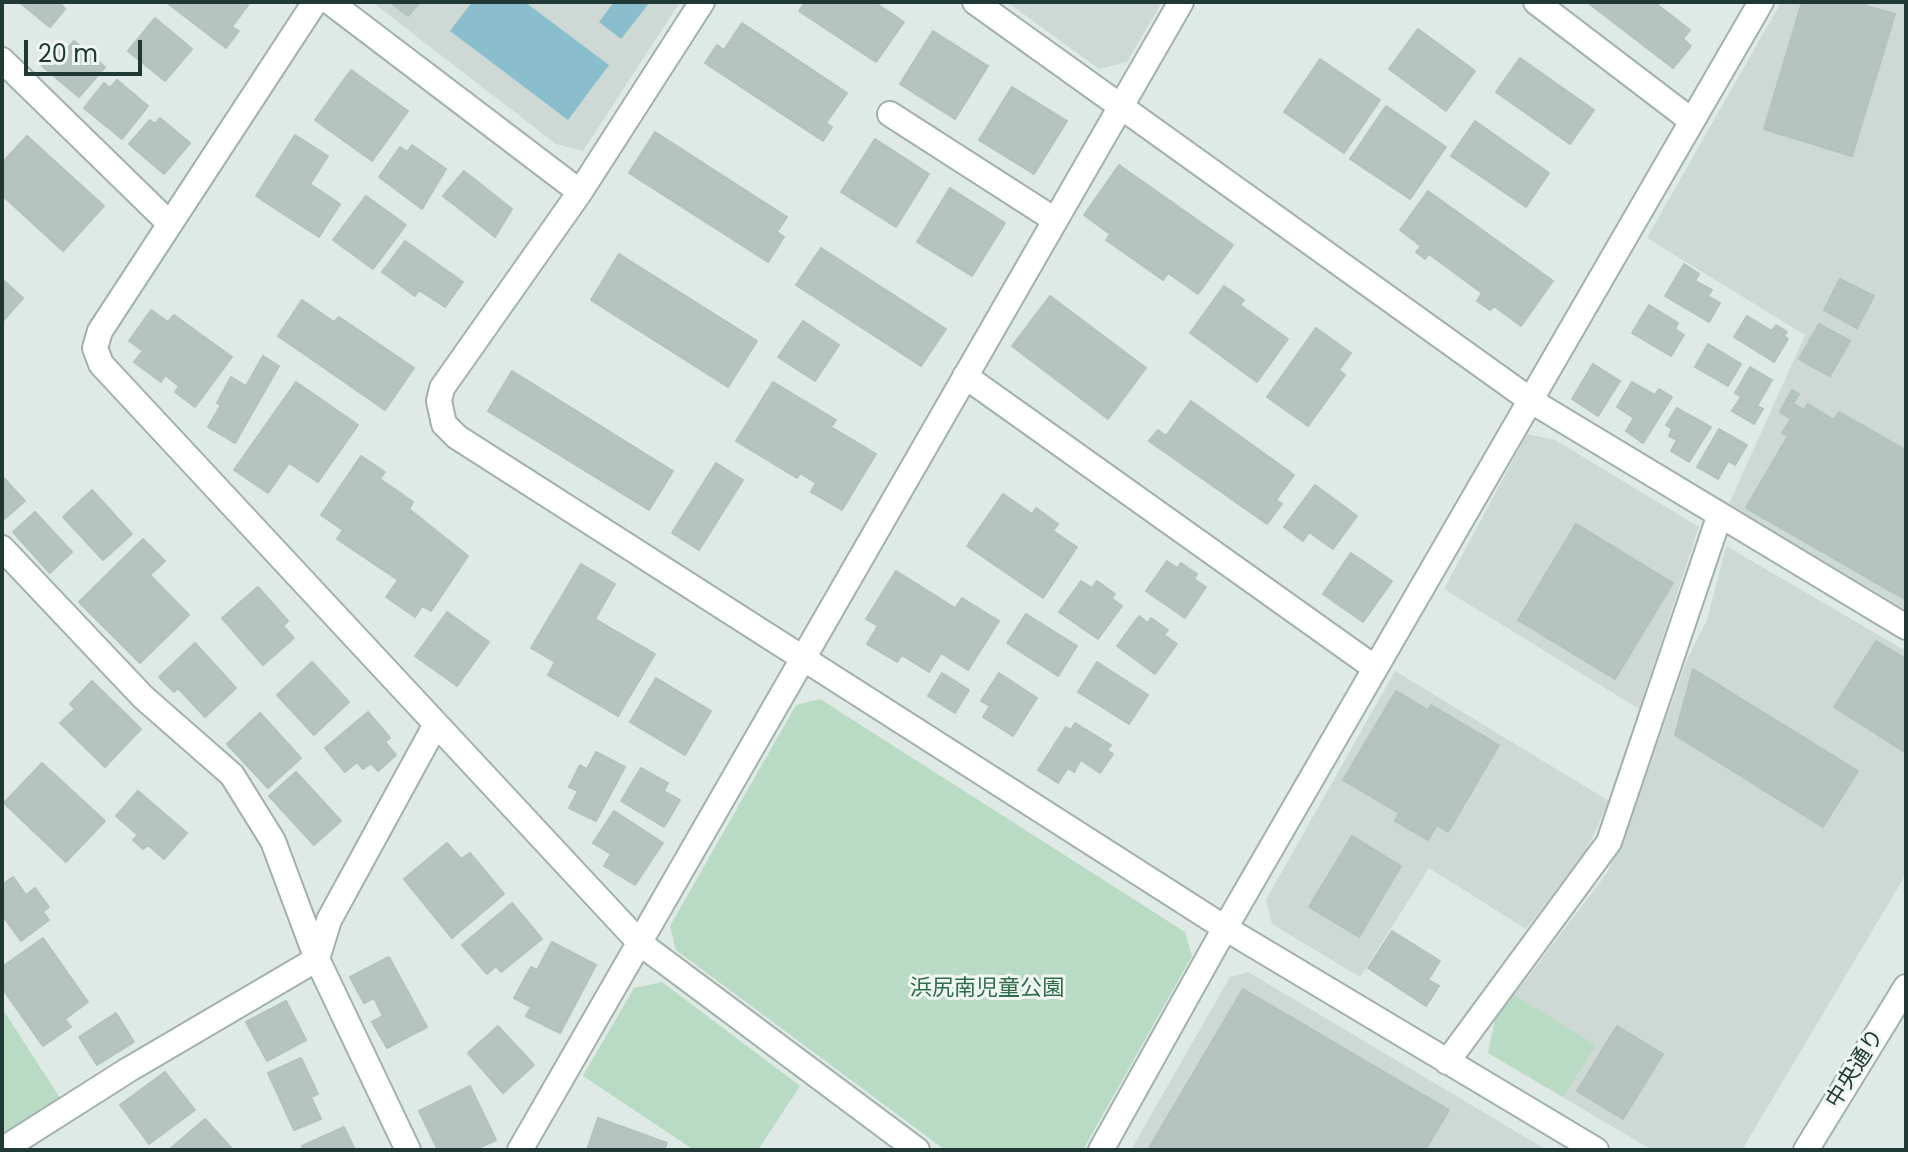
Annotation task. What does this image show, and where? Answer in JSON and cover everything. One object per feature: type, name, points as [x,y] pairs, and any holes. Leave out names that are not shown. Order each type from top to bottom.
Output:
[{"type":"street","points":[[315,2],[100,331],[95,348],[101,364],[641,944],[917,1150]]},
{"type":"street","points":[[330,2],[580,192]]},
{"type":"street","points":[[702,2],[580,192],[442,388],[439,401],[444,424],[457,437],[1225,928],[1596,1150]]},
{"type":"street","points":[[975,2],[1533,402],[1906,627]]},
{"type":"street","points":[[520,1150],[1181,2]]},
{"type":"street","points":[[1536,2],[1692,121]]},
{"type":"street","points":[[1101,1150],[1225,928],[1533,402],[1761,2]]},
{"type":"street","points":[[2,60],[169,223]]},
{"type":"street","points":[[890,114],[1055,220]]},
{"type":"street","points":[[965,376],[1375,668]]},
{"type":"street","points":[[1447,1062],[1609,842],[1719,517]]},
{"type":"street","points":[[2,548],[143,697],[232,775],[273,841],[317,959],[408,1150]]},
{"type":"street","points":[[2,1150],[128,1070],[317,959],[329,920],[435,726]]},
{"type":"street","name":"中央通り","points":[[1806,1150],[1906,987]]},
{"type":"shaded area","points":[[372,2],[680,2],[583,151],[556,144]]},
{"type":"shaded area","points":[[1007,2],[1162,2],[1127,62],[1099,69]]},
{"type":"shaded area","points":[[1781,2],[1906,2],[1906,610],[1729,504],[1805,335],[1647,238]]},
{"type":"shaded area","points":[[1527,434],[1555,440],[1699,527],[1639,709],[1444,589]]},
{"type":"shaded area","points":[[1726,546],[1906,651],[1906,874],[1742,1150],[1652,1150],[1488,1053],[1495,1020],[1607,873],[1626,834],[1687,659],[1707,620]]},
{"type":"shaded area","points":[[1395,671],[1609,801],[1586,851],[1526,929],[1429,868],[1360,977],[1272,924],[1266,900]]},
{"type":"shaded area","points":[[1248,972],[1547,1150],[1131,1150],[1230,977]]},
{"type":"green space","name":"浜尻南児童公園","points":[[820,699],[1185,932],[1192,956],[1083,1150],[945,1150],[676,950],[670,926],[796,705]]},
{"type":"green space","points":[[662,982],[800,1086],[758,1150],[694,1150],[583,1076],[634,988]]},
{"type":"green space","points":[[1514,995],[1596,1045],[1563,1097],[1488,1053],[1495,1020]]},
{"type":"green space","points":[[2,1008],[62,1101],[2,1141]]},
{"type":"water","points":[[472,2],[525,2],[609,65],[568,120],[450,31]]},
{"type":"water","points":[[614,2],[650,2],[621,39],[599,22]]},
{"type":"building","points":[[19,2],[59,2],[65,9],[50,27]]},
{"type":"building","points":[[166,2],[244,2],[248,5],[232,27],[239,31],[226,48]]},
{"type":"building","points":[[390,2],[420,2],[408,16]]},
{"type":"building","points":[[805,2],[874,2],[904,22],[876,62],[799,11]]},
{"type":"building","points":[[1587,2],[1654,2],[1690,30],[1683,39],[1691,46],[1673,68]]},
{"type":"building","points":[[1802,2],[1867,2],[1866,6],[1895,14],[1852,156],[1764,129]]},
{"type":"building","points":[[155,18],[192,49],[165,81],[128,51]]},
{"type":"building","points":[[742,23],[847,93],[826,123],[832,127],[823,141],[705,63],[717,45],[724,50]]},
{"type":"building","points":[[1418,29],[1475,71],[1446,111],[1389,69]]},
{"type":"building","points":[[933,31],[988,66],[955,119],[900,84]]},
{"type":"building","points":[[74,41],[105,67],[79,97],[42,66],[61,45],[66,50]]},
{"type":"building","points":[[1520,58],[1594,110],[1570,144],[1496,92]]},
{"type":"building","points":[[1320,59],[1380,100],[1344,153],[1284,112]]},
{"type":"building","points":[[351,70],[408,111],[372,161],[315,120]]},
{"type":"building","points":[[117,80],[148,106],[122,139],[84,108],[104,83],[110,88]]},
{"type":"building","points":[[1012,87],[1067,121],[1034,174],[979,140]]},
{"type":"building","points":[[1386,106],[1446,147],[1410,199],[1350,159]]},
{"type":"building","points":[[160,118],[190,143],[164,174],[129,144],[150,120],[155,124]]},
{"type":"building","points":[[1475,121],[1549,173],[1526,207],[1451,156]]},
{"type":"building","points":[[655,132],[787,217],[777,232],[784,237],[768,262],[629,173]]},
{"type":"building","points":[[295,135],[328,156],[310,184],[340,204],[319,237],[256,196]]},
{"type":"building","points":[[27,136],[104,206],[63,251],[2,195],[2,163]]},
{"type":"building","points":[[875,139],[929,174],[896,227],[841,192]]},
{"type":"building","points":[[412,145],[446,169],[422,209],[379,177],[400,147],[407,152]]},
{"type":"building","points":[[1119,165],[1233,245],[1198,294],[1168,273],[1163,280],[1106,240],[1110,234],[1084,215]]},
{"type":"building","points":[[464,171],[512,209],[495,237],[443,196]]},
{"type":"building","points":[[950,188],[1005,223],[972,276],[917,242]]},
{"type":"building","points":[[1428,191],[1553,281],[1521,326],[1494,306],[1490,310],[1477,301],[1482,293],[1429,254],[1425,259],[1416,252],[1421,246],[1400,230]]},
{"type":"building","points":[[366,196],[406,225],[373,269],[333,240]]},
{"type":"building","points":[[405,241],[463,282],[445,307],[419,290],[415,296],[382,272]]},
{"type":"building","points":[[821,248],[946,329],[921,366],[796,285]]},
{"type":"building","points":[[619,254],[757,341],[728,387],[591,300]]},
{"type":"building","points":[[1684,264],[1699,274],[1695,281],[1712,290],[1708,296],[1720,303],[1709,322],[1665,296]]},
{"type":"building","points":[[2,279],[23,298],[2,322]]},
{"type":"building","points":[[1840,279],[1874,296],[1857,328],[1824,310]]},
{"type":"building","points":[[1224,286],[1244,300],[1240,305],[1288,339],[1257,382],[1190,333]]},
{"type":"building","points":[[1050,296],[1146,368],[1108,419],[1012,346]]},
{"type":"building","points":[[302,300],[334,322],[339,317],[414,368],[385,410],[278,336]]},
{"type":"building","points":[[1649,305],[1678,323],[1675,329],[1684,335],[1671,356],[1632,333]]},
{"type":"building","points":[[151,310],[168,322],[174,315],[232,357],[195,407],[175,392],[179,386],[165,375],[161,382],[134,362],[143,351],[129,341]]},
{"type":"building","points":[[1747,316],[1772,331],[1776,325],[1787,332],[1784,336],[1788,339],[1774,362],[1734,337]]},
{"type":"building","points":[[803,321],[839,345],[815,381],[778,357]]},
{"type":"building","points":[[1819,324],[1850,341],[1830,376],[1799,359]]},
{"type":"building","points":[[1316,328],[1351,353],[1339,370],[1345,375],[1308,426],[1267,397]]},
{"type":"building","points":[[1708,344],[1741,364],[1728,386],[1695,367]]},
{"type":"building","points":[[263,356],[279,366],[235,443],[208,427],[221,405],[217,403],[231,377],[246,386]]},
{"type":"building","points":[[1593,364],[1620,381],[1598,416],[1572,399]]},
{"type":"building","points":[[1750,367],[1772,380],[1757,406],[1763,409],[1754,424],[1732,411],[1741,397],[1735,393]]},
{"type":"building","points":[[512,371],[673,471],[649,510],[488,411]]},
{"type":"building","points":[[296,382],[358,425],[318,482],[289,463],[268,493],[234,470]]},
{"type":"building","points":[[773,382],[836,420],[831,427],[876,454],[842,510],[811,492],[816,483],[800,473],[797,478],[736,441]]},
{"type":"building","points":[[1632,382],[1655,395],[1659,389],[1672,397],[1643,443],[1626,431],[1634,418],[1617,407]]},
{"type":"building","points":[[1792,390],[1799,394],[1793,404],[1804,410],[1808,404],[1834,420],[1839,412],[1906,450],[1906,600],[1746,508],[1788,436],[1782,433],[1791,419],[1780,412]]},
{"type":"building","points":[[1191,401],[1294,475],[1276,500],[1282,504],[1267,524],[1149,441],[1158,430],[1166,436]]},
{"type":"building","points":[[1677,408],[1711,427],[1689,462],[1671,451],[1677,440],[1669,436],[1672,429],[1666,425]]},
{"type":"building","points":[[1719,429],[1747,445],[1735,465],[1728,461],[1718,479],[1697,467]]},
{"type":"building","points":[[361,456],[385,472],[380,479],[413,502],[409,509],[468,556],[431,611],[422,606],[415,617],[386,597],[398,580],[337,539],[343,530],[321,515]]},
{"type":"building","points":[[716,463],[743,480],[699,550],[672,533]]},
{"type":"building","points":[[2,476],[25,501],[2,521]]},
{"type":"building","points":[[1315,485],[1357,516],[1333,549],[1309,532],[1303,541],[1284,527]]},
{"type":"building","points":[[92,490],[132,534],[103,560],[63,517]]},
{"type":"building","points":[[1003,494],[1032,514],[1036,508],[1058,524],[1053,531],[1077,547],[1043,598],[967,546]]},
{"type":"building","points":[[35,512],[72,552],[50,573],[13,532]]},
{"type":"building","points":[[1576,524],[1673,583],[1615,679],[1518,620]]},
{"type":"building","points":[[143,539],[165,561],[150,575],[189,615],[140,663],[79,602]]},
{"type":"building","points":[[1351,553],[1392,581],[1363,622],[1323,594]]},
{"type":"building","points":[[1167,561],[1177,568],[1181,563],[1197,574],[1194,579],[1206,587],[1185,618],[1146,591]]},
{"type":"building","points":[[581,564],[615,584],[595,619],[655,654],[618,716],[548,675],[555,662],[531,648]]},
{"type":"building","points":[[896,571],[955,608],[962,598],[999,621],[968,670],[941,653],[929,672],[902,655],[897,662],[867,644],[878,626],[866,619]]},
{"type":"building","points":[[1081,581],[1092,588],[1097,581],[1115,594],[1111,598],[1122,606],[1098,639],[1059,612]]},
{"type":"building","points":[[258,587],[288,621],[283,626],[294,638],[263,665],[222,618]]},
{"type":"building","points":[[447,612],[489,642],[457,686],[415,656]]},
{"type":"building","points":[[1026,614],[1077,646],[1058,676],[1007,643]]},
{"type":"building","points":[[1139,616],[1148,623],[1151,618],[1168,630],[1164,635],[1177,644],[1155,674],[1117,646]]},
{"type":"building","points":[[1876,641],[1906,659],[1906,753],[1834,707]]},
{"type":"building","points":[[195,643],[236,688],[205,717],[178,688],[174,692],[159,677]]},
{"type":"building","points":[[312,662],[349,702],[314,735],[277,695]]},
{"type":"building","points":[[1097,662],[1148,695],[1129,724],[1078,692]]},
{"type":"building","points":[[1693,669],[1858,771],[1823,827],[1675,735]]},
{"type":"building","points":[[942,673],[969,690],[955,713],[928,696]]},
{"type":"building","points":[[999,673],[1037,698],[1013,736],[983,717],[990,706],[981,701]]},
{"type":"building","points":[[656,678],[711,711],[685,755],[630,722]]},
{"type":"building","points":[[92,681],[141,729],[105,767],[60,723],[75,709],[70,704]]},
{"type":"building","points":[[1396,691],[1428,710],[1431,705],[1499,745],[1448,832],[1437,825],[1428,840],[1395,821],[1399,813],[1343,780]]},
{"type":"building","points":[[368,712],[390,738],[385,742],[396,755],[378,771],[371,763],[363,769],[357,762],[345,772],[325,748]]},
{"type":"building","points":[[260,713],[301,758],[268,788],[227,744]]},
{"type":"building","points":[[1075,723],[1111,745],[1107,750],[1113,754],[1100,773],[1081,760],[1074,772],[1068,768],[1058,783],[1038,770],[1066,727],[1071,730]]},
{"type":"building","points":[[596,752],[625,767],[596,821],[569,808],[578,791],[569,787],[580,765],[587,769]]},
{"type":"building","points":[[42,763],[105,821],[66,862],[4,803]]},
{"type":"building","points":[[641,768],[668,783],[664,791],[680,800],[664,827],[621,801]]},
{"type":"building","points":[[296,772],[341,821],[314,845],[269,796]]},
{"type":"building","points":[[138,791],[187,833],[164,859],[148,845],[143,849],[133,840],[138,835],[116,816]]},
{"type":"building","points":[[614,811],[663,843],[635,885],[604,866],[611,854],[593,843]]},
{"type":"building","points":[[1352,836],[1401,866],[1359,937],[1309,907]]},
{"type":"building","points":[[447,843],[461,859],[470,853],[504,894],[452,938],[404,879]]},
{"type":"building","points":[[13,877],[26,895],[35,888],[49,907],[43,912],[49,920],[21,941],[2,915],[2,885]]},
{"type":"building","points":[[512,903],[542,939],[501,972],[496,966],[487,974],[462,945]]},
{"type":"building","points":[[1392,931],[1440,961],[1428,980],[1439,986],[1426,1006],[1368,968]]},
{"type":"building","points":[[43,938],[88,1002],[65,1019],[71,1027],[43,1046],[2,988],[2,967]]},
{"type":"building","points":[[552,942],[596,965],[560,1033],[526,1016],[531,1007],[514,998],[531,967],[537,970]]},
{"type":"building","points":[[389,957],[427,1027],[387,1048],[372,1022],[383,1016],[374,998],[364,1003],[350,977]]},
{"type":"building","points":[[1243,989],[1449,1110],[1425,1150],[1148,1150]]},
{"type":"building","points":[[286,1001],[306,1040],[267,1061],[246,1022]]},
{"type":"building","points":[[116,1013],[134,1042],[97,1065],[79,1037]]},
{"type":"building","points":[[498,1026],[534,1065],[503,1093],[468,1053]]},
{"type":"building","points":[[1617,1026],[1663,1054],[1623,1119],[1577,1091]]},
{"type":"building","points":[[301,1058],[318,1094],[311,1097],[321,1119],[294,1130],[268,1073]]},
{"type":"building","points":[[165,1072],[195,1110],[149,1144],[120,1105]]},
{"type":"building","points":[[470,1086],[496,1140],[474,1150],[438,1150],[419,1111]]},
{"type":"building","points":[[598,1118],[667,1143],[664,1150],[587,1150]]},
{"type":"building","points":[[205,1119],[233,1150],[169,1150]]},
{"type":"building","points":[[344,1127],[355,1150],[304,1150],[302,1146]]}]
